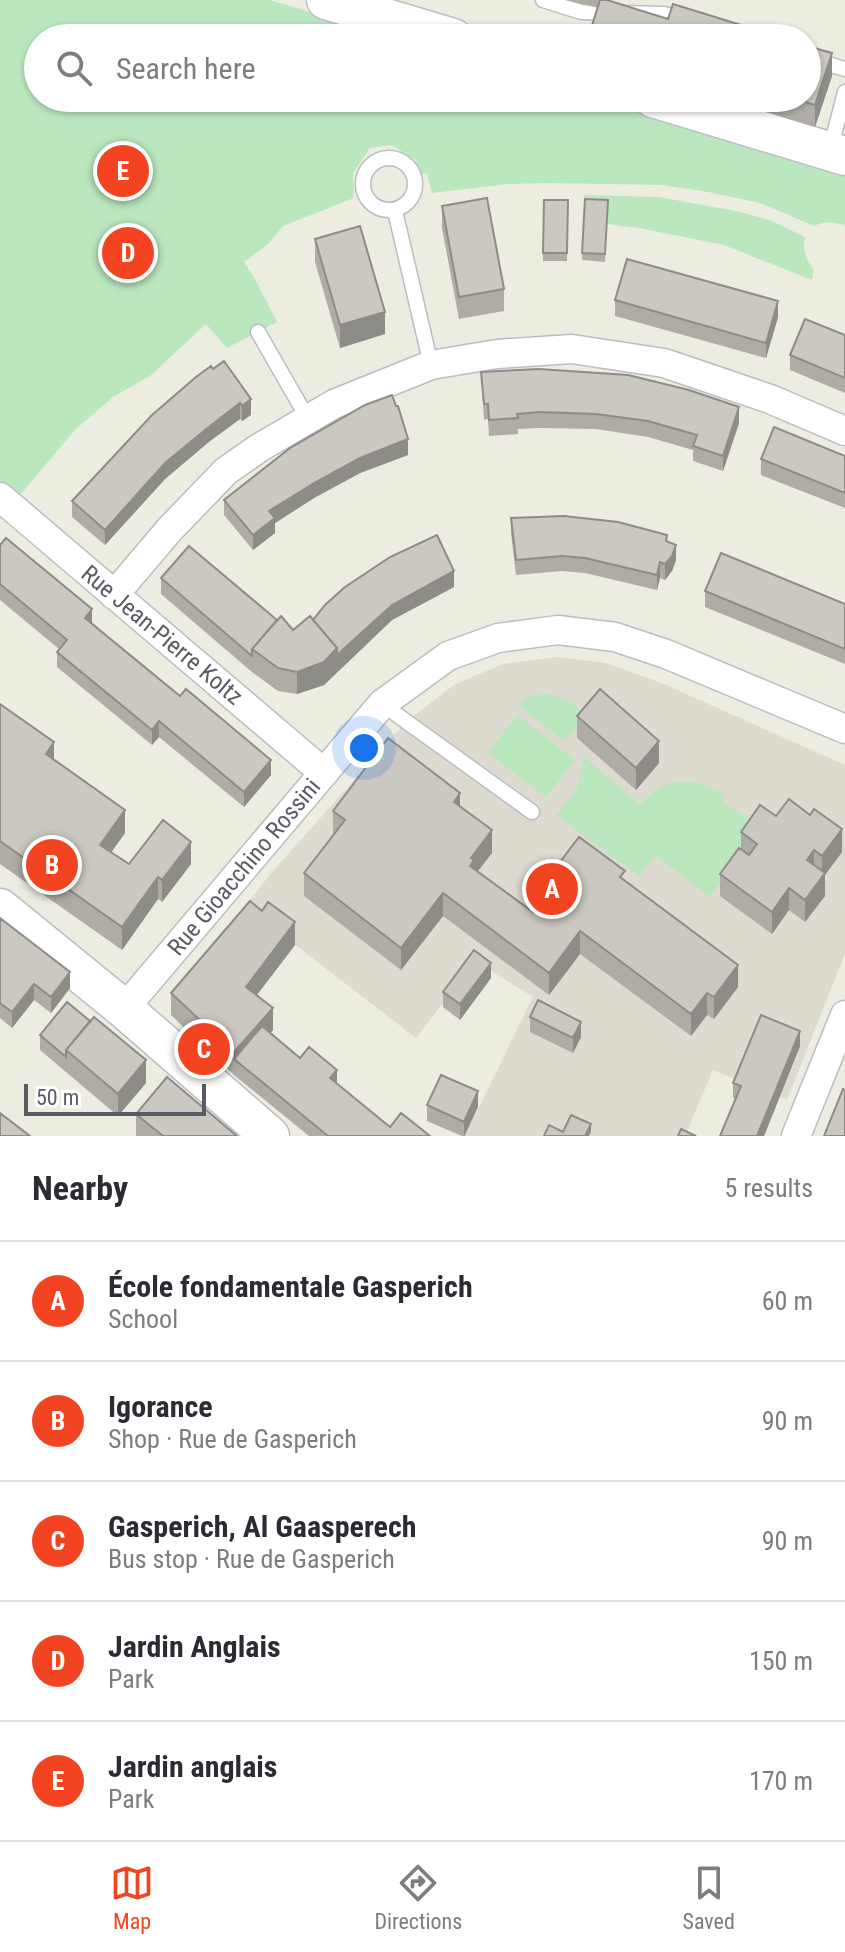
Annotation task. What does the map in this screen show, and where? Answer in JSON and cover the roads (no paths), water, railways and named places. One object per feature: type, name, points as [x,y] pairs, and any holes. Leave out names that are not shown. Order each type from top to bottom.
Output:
[{"type":"street","points":[[326,0],[406,24]]},
{"type":"street","points":[[700,112],[837,153]]},
{"type":"street","points":[[114,595],[170,529],[226,471],[334,404],[431,365],[497,354],[572,349],[664,363],[770,399],[845,431]]},
{"type":"street","name":"Rue Jean-Pierre Koltz","points":[[0,497],[324,773]]},
{"type":"street","name":"Rue Gioacchino Rossini","points":[[124,1009],[382,704],[448,656],[498,638],[558,630],[615,637],[666,654],[845,729]]},
{"type":"street","points":[[0,908],[124,1009],[270,1136]]},
{"type":"street","points":[[796,1136],[839,1046],[845,1015]]},
{"type":"lane","points":[[543,0],[581,12],[664,14],[697,24]]},
{"type":"lane","points":[[821,62],[845,69]]},
{"type":"lane","points":[[837,153],[845,92]]},
{"type":"lane","points":[[395,211],[431,365]]},
{"type":"lane","points":[[258,332],[308,419]]},
{"type":"lane","points":[[382,704],[532,812]]},
{"type":"place","name":"Jardin anglais","points":[[123,171]]},
{"type":"place","name":"Jardin Anglais","points":[[128,253]]},
{"type":"place","name":"Igorance","points":[[52,865]]},
{"type":"place","name":"École fondamentale Gasperich","points":[[552,889]]},
{"type":"place","name":"Gasperich, Al Gaasperech","points":[[204,1049]]}]
